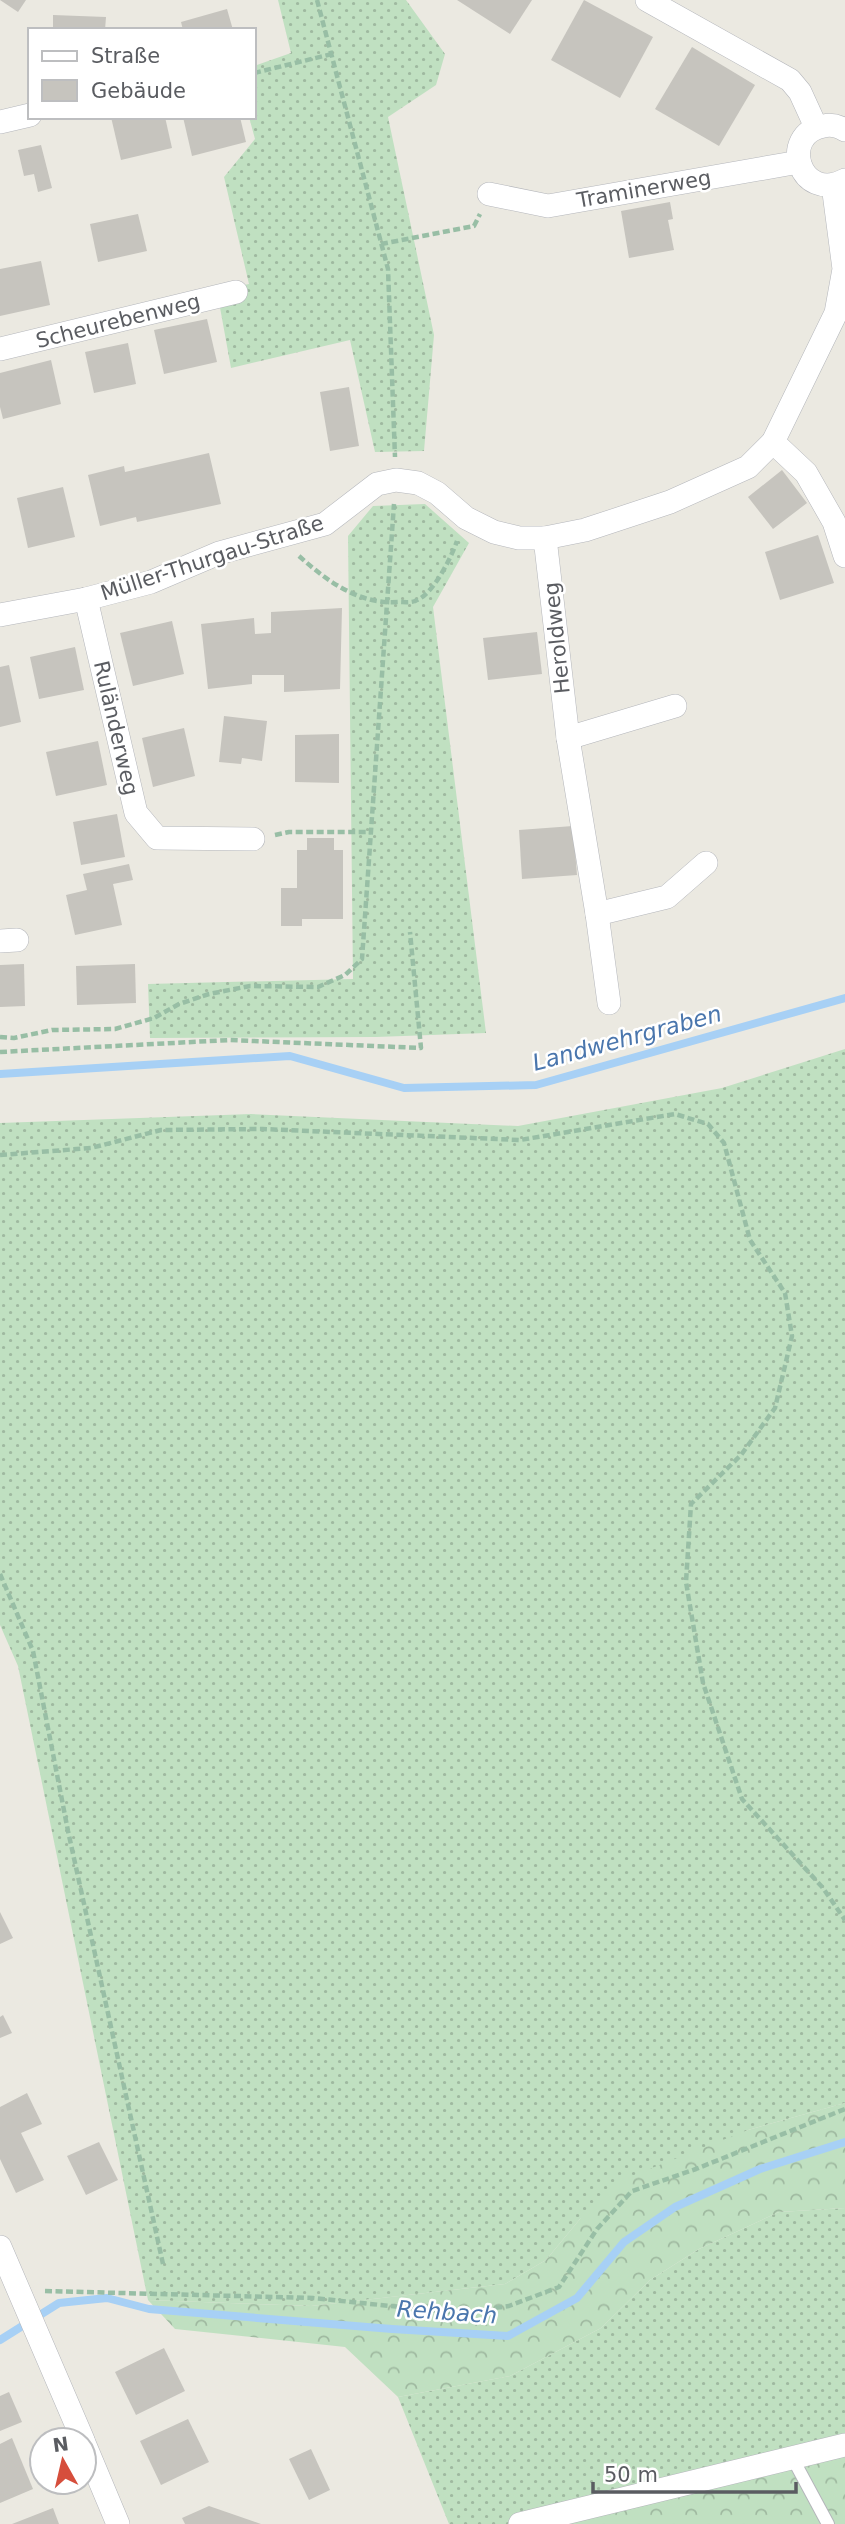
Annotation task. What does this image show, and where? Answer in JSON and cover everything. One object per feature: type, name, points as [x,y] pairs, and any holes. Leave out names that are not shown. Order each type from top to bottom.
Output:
[{"type":"street","points":[[647,0],[790,80],[800,92],[816,127]]},
{"type":"street","points":[[0,122],[28,116]]},
{"type":"street","points":[[396,480],[418,483],[437,493],[466,518],[494,532],[519,538],[545,538],[585,530],[670,502],[748,467],[773,442],[836,313],[844,269],[839,183],[815,183],[802,170],[798,151],[801,141],[816,127],[839,126],[845,130]]},
{"type":"street","name":"Traminerweg","points":[[489,194],[548,206],[799,162]]},
{"type":"street","name":"Scheurebenweg","points":[[0,349],[236,292]]},
{"type":"street","points":[[773,442],[806,473],[834,522],[845,556]]},
{"type":"street","name":"Müller-Thurgau-Straße","points":[[0,615],[86,599],[151,582],[219,553],[326,524],[377,484],[396,480]]},
{"type":"street","name":"Heroldweg","points":[[545,538],[568,738],[609,1003]]},
{"type":"street","name":"Ruländerweg","points":[[86,599],[136,813],[157,838],[253,839]]},
{"type":"street","points":[[568,738],[675,706]]},
{"type":"street","points":[[597,914],[667,897],[706,863]]},
{"type":"street","points":[[0,2247],[77,2426]]},
{"type":"street","points":[[520,2524],[845,2445]]},
{"type":"street","points":[[98,2477],[118,2524]]},
{"type":"lane","points":[[793,2459],[828,2524]]},
{"type":"path","points":[[0,1037],[14,1038],[52,1030],[115,1029],[154,1018],[179,1004],[209,994],[250,986],[318,987],[345,975],[362,958],[396,480],[388,269],[317,0]]},
{"type":"path","points":[[256,73],[332,54]]},
{"type":"path","points":[[381,244],[474,226],[489,194]]},
{"type":"path","points":[[277,538],[323,577],[360,597],[388,603],[416,601],[430,589],[450,558],[466,518]]},
{"type":"path","points":[[253,839],[289,832],[371,832]]},
{"type":"path","points":[[0,1052],[230,1040],[421,1048],[410,932]]},
{"type":"path","points":[[0,1154],[91,1148],[161,1130],[262,1129],[520,1140],[675,1114],[708,1124],[724,1143],[750,1240],[785,1293],[792,1336],[775,1408],[741,1455],[691,1504],[686,1582],[701,1670],[742,1799],[823,1888],[845,1920]]},
{"type":"path","points":[[0,1574],[33,1651],[68,1831],[163,2264]]},
{"type":"path","points":[[20,2290],[313,2298],[458,2314],[509,2306],[559,2287],[597,2229],[632,2191],[696,2169],[845,2109]]},
{"type":"green space","points":[[278,0],[406,0],[445,54],[436,85],[388,117],[434,335],[424,451],[375,452],[350,340],[231,368],[217,291],[249,284],[224,177],[255,139],[250,119],[256,119],[256,65],[291,53]]},
{"type":"green space","points":[[425,504],[469,543],[433,607],[486,1033],[376,1037],[150,1038],[148,984],[353,979],[348,536],[373,506]]},
{"type":"green space","points":[[845,1049],[845,2103],[748,2130],[580,2219],[546,2260],[505,2284],[311,2306],[148,2300],[18,1666],[0,1625],[0,1123],[251,1114],[518,1126],[722,1088]]},
{"type":"green space","points":[[845,2103],[845,2208],[779,2212],[699,2249],[650,2280],[601,2328],[510,2376],[398,2397],[345,2347],[175,2329],[148,2300],[311,2306],[505,2284],[546,2260],[580,2219],[619,2181],[748,2130]]},
{"type":"green space","points":[[845,2208],[845,2452],[543,2524],[449,2524],[398,2397],[510,2376],[601,2328],[650,2280],[699,2249],[779,2212]]},
{"type":"green space","points":[[845,2452],[845,2524],[543,2524]]},
{"type":"building","points":[[0,0],[26,0],[18,12]]},
{"type":"building","points":[[457,0],[532,0],[510,34]]},
{"type":"building","points":[[584,0],[653,37],[620,98],[551,60]]},
{"type":"building","points":[[227,9],[232,28],[182,28],[181,22]]},
{"type":"building","points":[[53,15],[106,17],[105,28],[53,28]]},
{"type":"building","points":[[692,47],[755,85],[719,146],[655,109]]},
{"type":"building","points":[[111,119],[165,119],[172,148],[121,160]]},
{"type":"building","points":[[183,119],[240,119],[246,142],[192,156]]},
{"type":"building","points":[[41,145],[52,188],[38,192],[34,174],[24,176],[18,150]]},
{"type":"building","points":[[670,202],[673,219],[668,220],[674,250],[629,258],[621,211]]},
{"type":"building","points":[[138,214],[147,251],[98,262],[90,224]]},
{"type":"building","points":[[41,261],[50,305],[0,316],[0,269]]},
{"type":"building","points":[[207,319],[217,362],[164,374],[154,330]]},
{"type":"building","points":[[128,343],[136,384],[94,393],[85,352]]},
{"type":"building","points":[[51,360],[61,404],[3,419],[0,407],[0,373]]},
{"type":"building","points":[[349,387],[359,446],[330,451],[320,392]]},
{"type":"building","points":[[209,453],[221,504],[137,522],[136,517],[100,526],[88,475],[124,466],[125,472]]},
{"type":"building","points":[[782,470],[807,503],[773,529],[748,497]]},
{"type":"building","points":[[63,487],[75,537],[28,548],[17,498]]},
{"type":"building","points":[[818,535],[834,583],[780,600],[765,552]]},
{"type":"building","points":[[342,608],[340,689],[284,692],[284,675],[252,675],[252,684],[208,689],[201,624],[254,618],[255,634],[271,633],[271,612]]},
{"type":"building","points":[[172,621],[184,674],[133,686],[120,633]]},
{"type":"building","points":[[537,632],[542,674],[488,680],[483,638]]},
{"type":"building","points":[[75,647],[84,690],[39,699],[30,657]]},
{"type":"building","points":[[9,665],[21,722],[0,727],[0,667]]},
{"type":"building","points":[[224,716],[267,721],[262,761],[242,758],[241,764],[219,762]]},
{"type":"building","points":[[184,728],[195,776],[153,787],[142,738]]},
{"type":"building","points":[[339,734],[339,783],[295,782],[295,735]]},
{"type":"building","points":[[98,741],[107,785],[56,796],[46,752]]},
{"type":"building","points":[[117,814],[125,857],[81,865],[73,822]]},
{"type":"building","points":[[573,826],[577,875],[522,879],[519,830]]},
{"type":"building","points":[[307,838],[334,838],[334,850],[343,850],[343,919],[302,919],[302,926],[281,926],[281,888],[297,888],[297,850],[307,850]]},
{"type":"building","points":[[129,864],[133,880],[113,884],[122,925],[75,935],[66,895],[87,890],[83,874]]},
{"type":"building","points":[[24,964],[25,1006],[0,1007],[0,965]]},
{"type":"building","points":[[135,964],[136,1003],[77,1005],[76,966]]},
{"type":"building","points":[[0,1912],[13,1938],[0,1944]]},
{"type":"building","points":[[3,2015],[12,2033],[0,2038],[0,2017]]},
{"type":"building","points":[[27,2093],[42,2124],[21,2133],[44,2180],[16,2193],[0,2159],[0,2107]]},
{"type":"building","points":[[99,2142],[118,2180],[86,2195],[67,2156]]},
{"type":"building","points":[[164,2348],[185,2391],[136,2415],[115,2372]]},
{"type":"building","points":[[9,2392],[22,2422],[0,2431],[0,2396]]},
{"type":"building","points":[[188,2419],[209,2462],[161,2485],[140,2441]]},
{"type":"building","points":[[12,2438],[28,2477],[28,2491],[0,2503],[0,2444]]},
{"type":"building","points":[[311,2449],[330,2490],[309,2500],[289,2459]]},
{"type":"building","points":[[209,2506],[261,2524],[185,2524],[182,2518]]},
{"type":"building","points":[[53,2508],[59,2524],[12,2524]]},
{"type":"waterway","name":"Landwehrgraben","points":[[0,1074],[290,1056],[404,1088],[536,1085],[845,998]]},
{"type":"waterway","name":"Rehbach","points":[[0,2340],[59,2303],[107,2298],[149,2309],[508,2336],[577,2298],[624,2242],[675,2207],[760,2169],[845,2142]]}]
